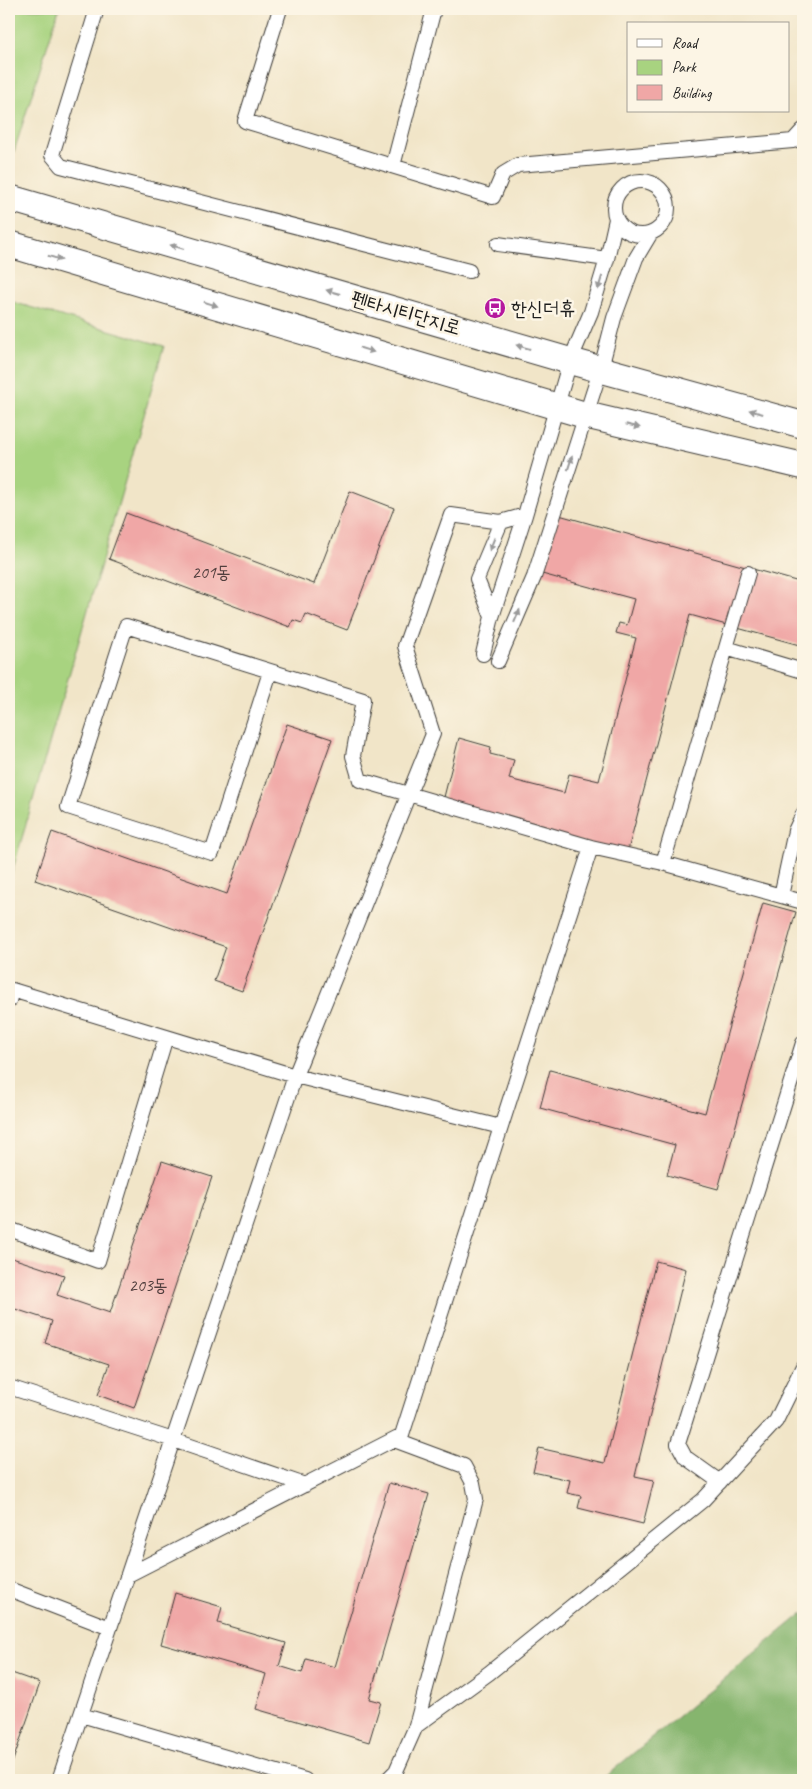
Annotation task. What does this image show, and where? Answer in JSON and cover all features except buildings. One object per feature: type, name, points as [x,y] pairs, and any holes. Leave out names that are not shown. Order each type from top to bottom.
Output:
[{"type":"street","name":"펜타시티단지로","points":[[9,198],[570,361],[803,425]]},
{"type":"street","points":[[9,244],[585,415],[803,466]]},
{"type":"lane","points":[[97,9],[52,155],[60,166],[469,271]]},
{"type":"lane","points":[[280,9],[245,121],[493,197],[503,174],[518,165],[793,141],[803,130]]},
{"type":"lane","points":[[393,166],[434,9]]},
{"type":"lane","points":[[498,661],[534,577],[601,368],[614,318],[636,258],[651,234],[662,226],[669,211],[665,194],[660,187],[652,182],[634,181],[626,185],[619,192],[613,210],[620,226],[628,232],[637,235],[651,234]]},
{"type":"lane","points":[[483,654],[492,617],[525,515],[570,361],[591,312],[607,260],[616,219]]},
{"type":"lane","points":[[498,244],[607,260]]},
{"type":"lane","points":[[60,1780],[295,1076],[433,734],[405,646],[451,515],[501,522],[525,515]]},
{"type":"lane","points":[[492,617],[478,579],[501,522]]},
{"type":"lane","points":[[663,863],[748,573]]},
{"type":"lane","points":[[270,672],[212,853],[68,808],[126,626],[363,700],[353,756],[360,780],[591,847],[663,863],[803,902]]},
{"type":"lane","points":[[726,648],[803,671]]},
{"type":"lane","points":[[782,896],[794,831],[803,814]]},
{"type":"lane","points":[[128,1575],[402,1435],[591,847]]},
{"type":"lane","points":[[9,1001],[12,990],[295,1076],[501,1127]]},
{"type":"lane","points":[[9,1229],[98,1261],[166,1037]]},
{"type":"lane","points":[[720,1482],[685,1457],[678,1444],[803,1043]]},
{"type":"lane","points":[[416,1726],[489,1673],[703,1500],[776,1421],[803,1366]]},
{"type":"lane","points":[[9,1386],[305,1485]]},
{"type":"lane","points":[[387,1780],[396,1771],[416,1726],[476,1499],[474,1483],[464,1466],[394,1440]]},
{"type":"lane","points":[[9,1589],[110,1628]]},
{"type":"lane","points":[[82,1715],[305,1780]]},
{"type":"green space","points":[[9,9],[59,9],[10,164],[9,164]]},
{"type":"green space","points":[[9,301],[164,346],[9,883]]},
{"type":"green space","points":[[803,1613],[803,1780],[601,1780]]},
{"type":"place","name":"한신더휴","points":[[495,308]]}]
